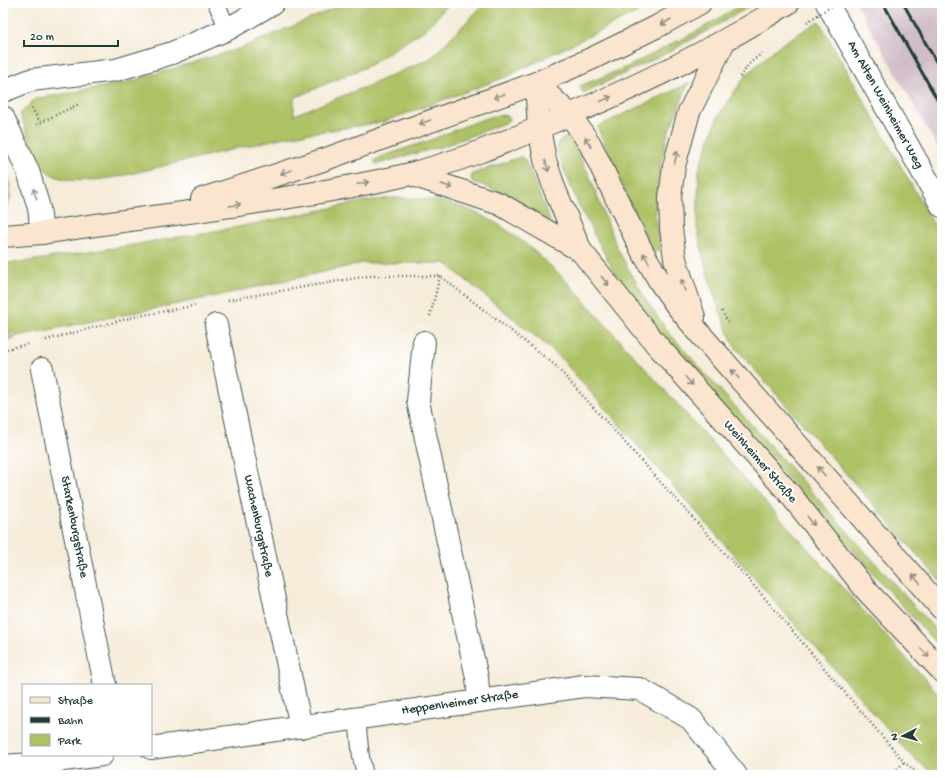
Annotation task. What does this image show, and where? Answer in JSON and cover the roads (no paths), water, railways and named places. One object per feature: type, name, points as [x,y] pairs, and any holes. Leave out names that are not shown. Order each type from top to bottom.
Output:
[{"type":"street","points":[[3,91],[31,80],[116,70],[172,53],[228,29],[273,3]]},
{"type":"street","points":[[141,218],[323,160],[536,83],[594,58],[700,3]]},
{"type":"street","points":[[3,236],[42,233],[278,199],[343,188],[410,174],[494,146],[648,81],[724,42],[788,3]]},
{"type":"street","name":"Am Alten Weinheimer Weg","points":[[827,3],[942,206]]},
{"type":"street","points":[[701,335],[686,296],[675,259],[670,228],[670,197],[674,166],[689,112],[724,42]]},
{"type":"street","points":[[536,83],[570,115],[590,144],[641,249],[656,276],[677,306],[942,609]]},
{"type":"street","name":"Weinheimer Straße","points":[[536,83],[539,128],[545,160],[555,190],[581,251],[656,344],[789,493],[866,590],[942,671]]},
{"type":"street","points":[[3,117],[28,171],[39,208],[42,233]]},
{"type":"street","name":"Weinheimer Straße","points":[[410,174],[500,204],[581,251]]},
{"type":"street","name":"Wachenburgstraße","points":[[216,325],[301,727]]},
{"type":"street","points":[[424,342],[418,401],[477,678],[479,700]]},
{"type":"street","name":"Starkenburgstraße","points":[[42,369],[105,684]]},
{"type":"street","name":"Heppenheimer Straße","points":[[152,748],[584,686],[640,689],[692,718],[736,775]]},
{"type":"street","points":[[3,766],[94,756]]},
{"type":"lane","points":[[216,3],[228,29]]},
{"type":"lane","points":[[357,719],[361,757],[365,775]]},
{"type":"railway","points":[[883,3],[942,108]]},
{"type":"railway","points":[[903,3],[942,72]]}]
